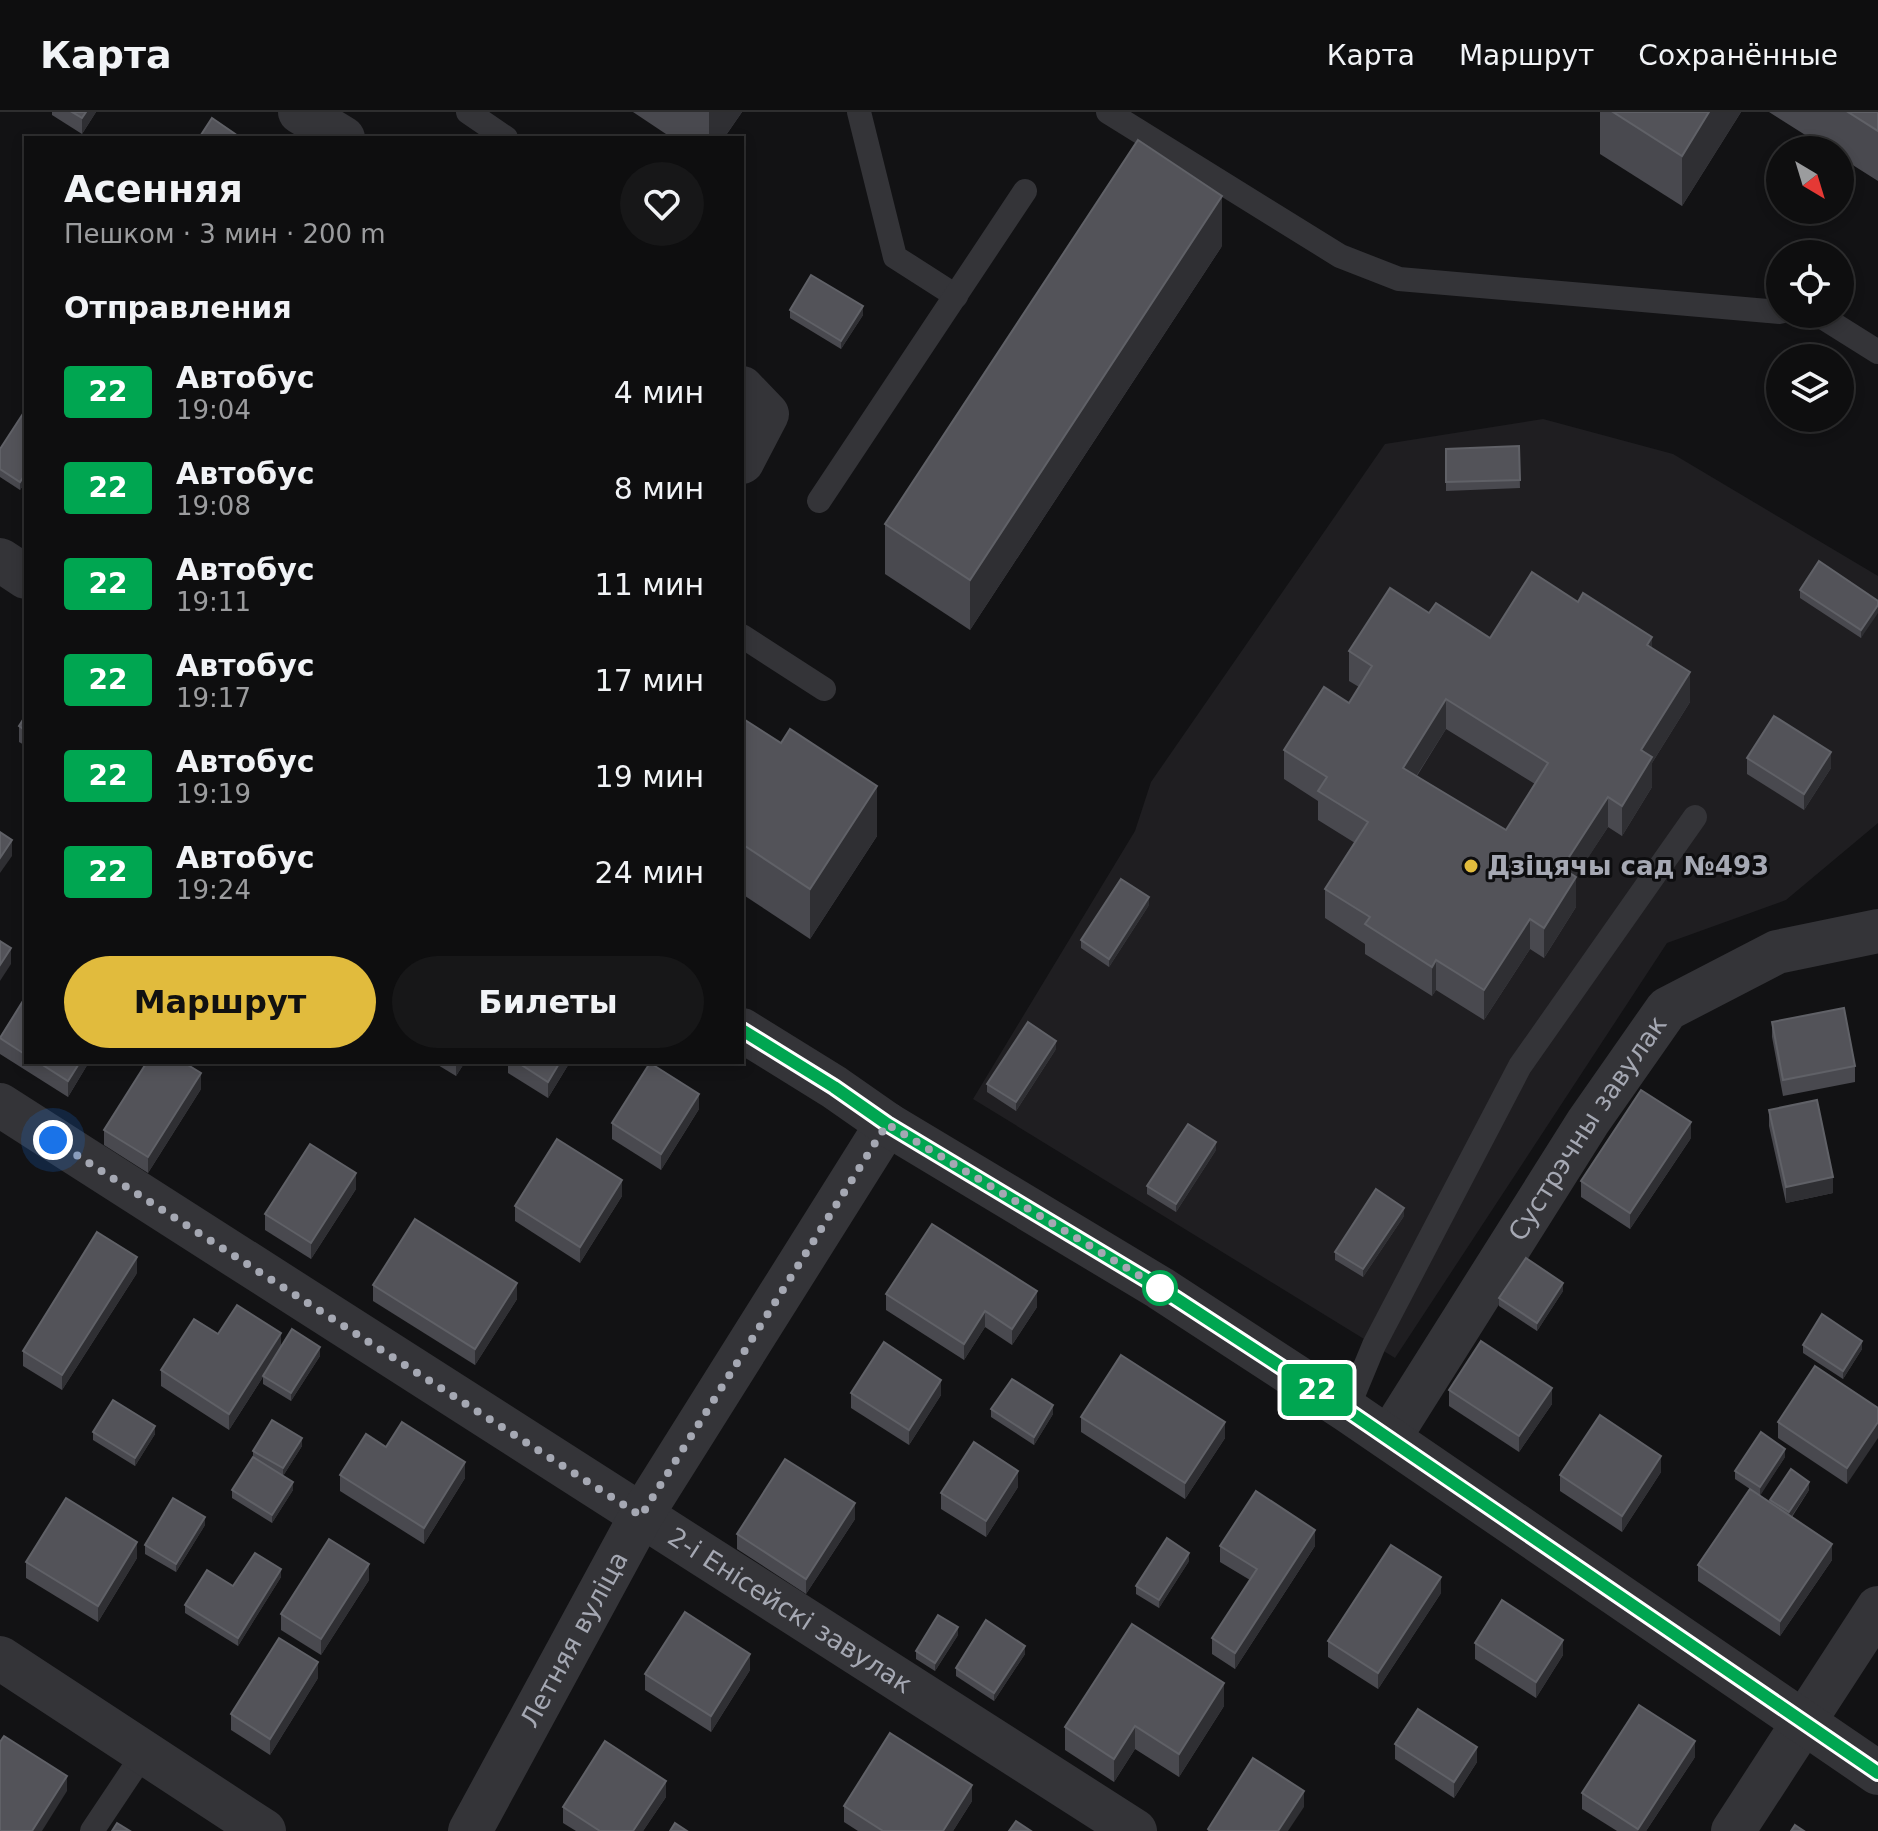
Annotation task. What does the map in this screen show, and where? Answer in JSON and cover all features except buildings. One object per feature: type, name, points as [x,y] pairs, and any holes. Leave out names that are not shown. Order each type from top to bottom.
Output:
[{"type":"street","points":[[300,112],[340,136]]},
{"type":"street","points":[[744,390],[767,414],[744,458]]},
{"type":"street","points":[[0,560],[24,576]]},
{"type":"street","name":"Сустрэчны завулак","points":[[1389,1438],[1588,1122],[1667,1009],[1777,952],[1878,931]]},
{"type":"street","points":[[744,1031],[887,1124],[1160,1288],[1347,1410],[1878,1773]]},
{"type":"street","name":"2-і Енісейскі завулак","points":[[0,1105],[1135,1831]]},
{"type":"street","name":"Летняя вуліца","points":[[470,1831],[641,1516],[887,1124]]},
{"type":"street","points":[[1733,1831],[1878,1608]]},
{"type":"street","points":[[0,1658],[264,1831]]},
{"type":"lane","points":[[468,112],[503,136]]},
{"type":"lane","points":[[859,112],[895,257],[956,296]]},
{"type":"lane","points":[[1108,112],[1340,256],[1399,279],[1766,311]]},
{"type":"lane","points":[[819,501],[1025,191]]},
{"type":"lane","points":[[1840,328],[1878,352]]},
{"type":"lane","points":[[744,637],[824,689]]},
{"type":"lane","points":[[1347,1410],[1374,1345],[1520,1066],[1695,817]]},
{"type":"lane","points":[[92,1831],[144,1753]]},
{"type":"shaded area","name":"Дзіцячы сад №493","points":[[1543,419],[1673,454],[1878,576],[1878,823],[1786,900],[1667,943],[1395,1358],[973,1099],[1135,831],[1151,782],[1385,444]]},
{"type":"bus line","name":"22","points":[[744,1031],[887,1124],[1160,1288],[1347,1410],[1878,1773]]},
{"type":"place","name":"Дзіцячы сад №493","points":[[1471,866]]},
{"type":"route","points":[[53,1140],[641,1516],[887,1124],[1160,1288]]}]
